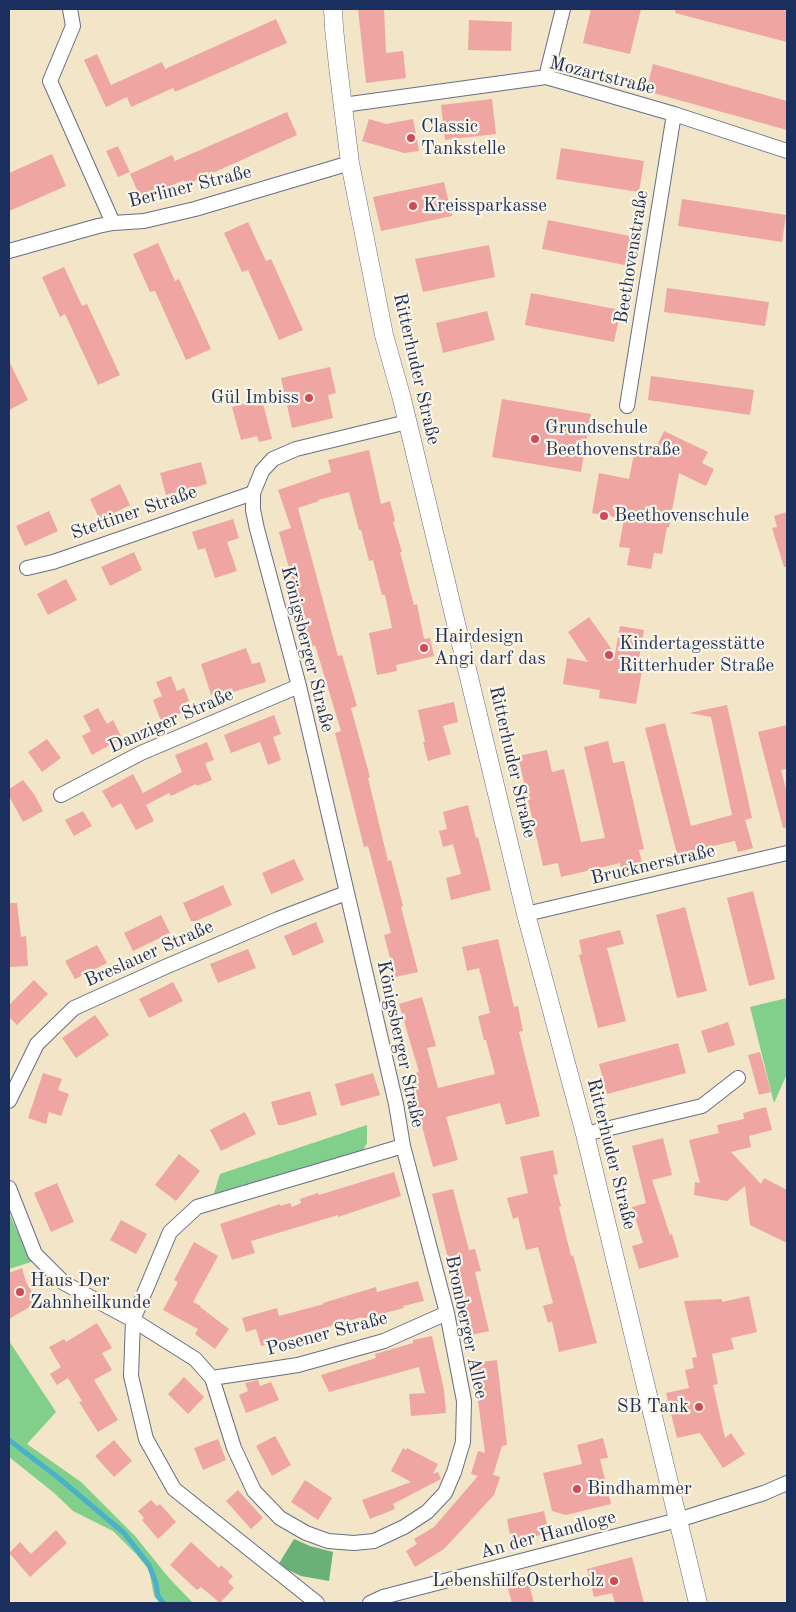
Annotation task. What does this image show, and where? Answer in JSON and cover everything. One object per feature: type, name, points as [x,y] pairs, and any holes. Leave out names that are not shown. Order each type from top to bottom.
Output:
[{"type":"street","points":[[70,9],[73,26],[50,81],[113,223]]},
{"type":"street","name":"Ritterhuder Straße","points":[[333,9],[350,163],[384,335],[407,422],[526,914],[585,1134],[698,1603]]},
{"type":"street","points":[[546,77],[562,9]]},
{"type":"street","name":"Mozartstraße","points":[[343,105],[546,77],[674,114],[787,151]]},
{"type":"street","name":"Beethovenstraße","points":[[627,406],[674,114]]},
{"type":"street","name":"Berliner Straße","points":[[9,251],[113,223],[144,221],[195,209],[350,163]]},
{"type":"street","name":"Königsberger Straße","points":[[317,1603],[174,1489],[146,1439],[131,1376],[133,1320],[170,1232],[197,1207],[403,1146],[396,1104],[299,686],[257,529],[253,510],[253,493],[262,470],[273,459],[296,449],[407,422]]},
{"type":"street","name":"Stettiner Straße","points":[[27,568],[53,562],[253,493]]},
{"type":"street","name":"Danziger Straße","points":[[61,795],[141,752],[299,686]]},
{"type":"street","name":"Brucknerstraße","points":[[526,914],[787,853]]},
{"type":"street","name":"Breslauer Straße","points":[[9,1101],[37,1044],[74,1008],[278,919],[346,893]]},
{"type":"street","points":[[585,1134],[702,1106],[738,1078]]},
{"type":"street","name":"Bromberger Allee","points":[[133,1320],[195,1359],[212,1378],[234,1448],[254,1491],[280,1518],[306,1534],[328,1541],[354,1543],[374,1541],[404,1527],[427,1512],[445,1493],[463,1442],[464,1401],[447,1314],[403,1146]]},
{"type":"street","points":[[9,1188],[35,1254],[64,1284],[133,1320]]},
{"type":"street","name":"Posener Straße","points":[[212,1378],[298,1365],[384,1341],[447,1314]]},
{"type":"street","name":"An der Handloge","points":[[370,1603],[383,1596],[678,1520],[764,1493],[787,1483]]},
{"type":"green space","points":[[787,998],[787,1074],[774,1103],[750,1007]]},
{"type":"green space","points":[[367,1125],[367,1143],[361,1154],[212,1200],[220,1174]]},
{"type":"green space","points":[[9,1213],[24,1246],[34,1261],[9,1269]]},
{"type":"green space","points":[[9,1341],[56,1412],[27,1444],[81,1482],[135,1536],[169,1578],[193,1603],[160,1603],[154,1596],[149,1570],[113,1531],[73,1511],[53,1492],[9,1457]]},
{"type":"green space","points":[[294,1539],[310,1546],[333,1552],[329,1581],[301,1576],[278,1565]]},
{"type":"building","points":[[358,9],[384,9],[386,53],[403,51],[406,78],[366,83]]},
{"type":"building","points":[[591,9],[641,9],[630,54],[583,43]]},
{"type":"building","points":[[676,9],[777,9],[787,11],[787,42],[675,13]]},
{"type":"building","points":[[276,19],[287,43],[175,92],[173,88],[131,107],[127,97],[106,107],[84,60],[97,54],[111,85],[162,62],[165,69]]},
{"type":"building","points":[[469,20],[512,22],[511,51],[468,50]]},
{"type":"building","points":[[653,64],[787,101],[787,130],[646,91]]},
{"type":"building","points":[[492,99],[496,134],[445,140],[441,105]]},
{"type":"building","points":[[287,112],[297,135],[186,185],[184,180],[141,199],[130,174],[172,155],[175,161]]},
{"type":"building","points":[[369,119],[386,124],[413,119],[419,151],[404,153],[362,141]]},
{"type":"building","points":[[118,146],[130,172],[118,177],[106,151]]},
{"type":"building","points":[[561,148],[644,161],[639,192],[556,179]]},
{"type":"building","points":[[52,154],[66,186],[9,211],[9,173]]},
{"type":"building","name":"Kreissparkasse","points":[[444,182],[452,216],[381,231],[373,197]]},
{"type":"building","points":[[682,199],[786,215],[782,242],[678,226]]},
{"type":"building","points":[[548,220],[635,237],[630,266],[542,249]]},
{"type":"building","points":[[248,222],[266,261],[271,259],[303,330],[279,340],[248,270],[242,272],[224,233]]},
{"type":"building","points":[[158,243],[175,281],[179,279],[211,349],[186,360],[155,291],[150,292],[133,254]]},
{"type":"building","points":[[489,245],[495,277],[423,292],[415,259]]},
{"type":"building","points":[[64,267],[82,306],[87,304],[120,375],[98,385],[65,314],[60,317],[42,277]]},
{"type":"building","points":[[667,288],[769,302],[765,326],[664,312]]},
{"type":"building","points":[[531,293],[621,310],[614,342],[525,325]]},
{"type":"building","points":[[487,311],[495,340],[443,353],[436,323]]},
{"type":"building","points":[[9,361],[28,400],[9,410]]},
{"type":"building","points":[[330,367],[336,393],[328,395],[333,418],[292,428],[281,378]]},
{"type":"building","points":[[651,376],[754,390],[750,415],[648,400]]},
{"type":"building","points":[[262,399],[272,439],[259,442],[257,436],[241,440],[232,407]]},
{"type":"building","points":[[502,399],[591,414],[581,472],[492,457]]},
{"type":"building","points":[[664,431],[708,452],[702,463],[714,469],[706,486],[679,473],[662,554],[654,553],[651,569],[627,565],[630,548],[619,547],[624,519],[592,513],[599,473],[629,479],[634,454],[643,456],[645,449],[655,450]]},
{"type":"building","points":[[369,450],[381,504],[390,501],[395,521],[393,522],[414,605],[417,604],[424,639],[430,638],[434,656],[396,665],[397,671],[377,675],[369,633],[392,628],[385,595],[382,595],[373,560],[369,561],[349,492],[318,500],[298,508],[338,656],[342,655],[357,706],[351,708],[370,777],[368,778],[388,861],[391,860],[418,972],[395,977],[384,935],[391,933],[368,846],[364,847],[335,733],[341,731],[315,645],[311,647],[279,532],[291,528],[278,490],[331,472],[328,460]]},
{"type":"building","points":[[201,462],[207,484],[166,495],[160,473]]},
{"type":"building","points":[[120,484],[130,505],[100,520],[90,499]]},
{"type":"building","points":[[49,511],[58,531],[25,546],[16,526]]},
{"type":"building","points":[[787,512],[787,567],[784,567],[772,528],[777,527],[774,516]]},
{"type":"building","points":[[233,519],[239,538],[227,542],[237,571],[215,578],[205,548],[198,550],[192,532]]},
{"type":"building","points":[[134,552],[142,570],[110,586],[101,567]]},
{"type":"building","points":[[66,579],[77,600],[48,615],[37,594]]},
{"type":"building","points":[[589,617],[615,654],[620,626],[644,630],[638,665],[643,665],[636,704],[599,698],[600,690],[563,684],[567,658],[588,662],[568,632]]},
{"type":"building","points":[[246,648],[252,664],[260,662],[266,682],[233,692],[232,688],[211,695],[201,664]]},
{"type":"building","points":[[171,676],[177,691],[184,688],[192,708],[161,721],[153,700],[162,696],[156,682]]},
{"type":"building","points":[[454,702],[458,722],[443,726],[451,754],[428,761],[418,710]]},
{"type":"building","points":[[727,705],[752,818],[745,820],[753,848],[738,852],[735,841],[677,854],[645,728],[665,723],[691,826],[732,815],[711,717],[689,713]]},
{"type":"building","points":[[98,708],[107,724],[113,720],[122,738],[92,755],[82,736],[91,731],[83,716]]},
{"type":"building","points":[[274,715],[281,734],[273,737],[281,760],[268,765],[260,742],[231,753],[224,735]]},
{"type":"building","points":[[787,725],[787,769],[781,770],[787,793],[787,828],[783,828],[758,732]]},
{"type":"building","points":[[47,739],[61,758],[42,772],[28,752]]},
{"type":"building","points":[[608,741],[613,763],[624,761],[644,849],[639,850],[642,863],[621,868],[620,863],[561,877],[558,863],[543,866],[518,756],[547,750],[552,772],[564,769],[581,842],[605,838],[584,747]]},
{"type":"building","points":[[207,742],[214,760],[205,763],[212,780],[197,786],[196,784],[171,796],[169,793],[146,805],[154,821],[136,830],[121,803],[112,808],[102,791],[133,774],[143,793],[182,772],[175,755]]},
{"type":"building","points":[[23,780],[34,794],[43,811],[23,822],[9,796],[9,789]]},
{"type":"building","points":[[468,805],[491,890],[451,900],[446,878],[461,874],[453,844],[443,847],[439,831],[447,829],[443,812]]},
{"type":"building","points":[[83,811],[92,826],[74,836],[65,820]]},
{"type":"building","points":[[294,859],[304,880],[271,894],[262,873]]},
{"type":"building","points":[[223,885],[232,905],[196,921],[191,921],[183,903]]},
{"type":"building","points":[[753,891],[775,979],[749,986],[727,898]]},
{"type":"building","points":[[9,903],[17,903],[21,937],[26,936],[28,966],[9,967]]},
{"type":"building","points":[[685,907],[707,991],[677,998],[656,915]]},
{"type":"building","points":[[161,915],[170,933],[133,951],[124,933]]},
{"type":"building","points":[[316,922],[324,942],[293,956],[284,936]]},
{"type":"building","points":[[620,930],[624,944],[607,948],[626,1021],[598,1028],[579,955],[582,954],[579,940]]},
{"type":"building","points":[[498,939],[514,1007],[518,1006],[523,1031],[519,1032],[540,1116],[506,1125],[500,1103],[446,1117],[458,1160],[433,1167],[408,1075],[419,1072],[399,1004],[422,997],[436,1046],[427,1048],[438,1088],[495,1074],[478,1016],[490,1013],[479,968],[467,971],[462,947]]},
{"type":"building","points":[[97,945],[107,963],[75,979],[65,961]]},
{"type":"building","points":[[248,949],[256,968],[218,983],[210,964]]},
{"type":"building","points":[[34,980],[48,994],[17,1025],[9,1017],[9,1005]]},
{"type":"building","points":[[173,982],[183,1001],[149,1018],[139,999]]},
{"type":"building","points":[[95,1015],[109,1035],[76,1058],[62,1038]]},
{"type":"building","points":[[728,1022],[735,1045],[708,1053],[701,1031]]},
{"type":"building","points":[[678,1043],[686,1073],[607,1094],[599,1064]]},
{"type":"building","points":[[760,1052],[771,1092],[759,1095],[748,1055]]},
{"type":"building","points":[[43,1073],[62,1079],[58,1090],[69,1094],[61,1116],[49,1112],[46,1124],[28,1118]]},
{"type":"building","points":[[373,1073],[380,1095],[341,1106],[335,1084]]},
{"type":"building","points":[[310,1091],[317,1115],[278,1125],[271,1102]]},
{"type":"building","points":[[766,1107],[772,1130],[749,1136],[751,1147],[731,1152],[761,1184],[764,1178],[787,1190],[787,1243],[750,1225],[745,1186],[727,1201],[694,1195],[695,1182],[700,1183],[689,1140],[719,1133],[717,1125],[744,1119],[743,1113]]},
{"type":"building","points":[[245,1112],[256,1134],[221,1151],[210,1130]]},
{"type":"building","points":[[663,1138],[672,1175],[652,1180],[679,1257],[639,1269],[632,1246],[643,1243],[632,1207],[646,1203],[632,1146]]},
{"type":"building","points":[[553,1150],[558,1174],[553,1175],[561,1206],[559,1207],[571,1256],[573,1255],[597,1343],[559,1352],[552,1321],[548,1323],[543,1306],[553,1303],[538,1247],[526,1250],[518,1217],[513,1219],[507,1198],[528,1193],[520,1157]]},
{"type":"building","points":[[179,1154],[200,1171],[176,1201],[155,1185]]},
{"type":"building","points":[[394,1172],[401,1196],[338,1217],[338,1215],[251,1241],[255,1253],[232,1260],[220,1224],[280,1204],[280,1206],[290,1203],[292,1207],[301,1203],[300,1199]]},
{"type":"building","points":[[57,1183],[74,1222],[51,1232],[34,1193]]},
{"type":"building","points":[[453,1189],[469,1250],[475,1249],[481,1271],[475,1272],[489,1331],[467,1336],[432,1194]]},
{"type":"building","points":[[121,1220],[147,1234],[136,1254],[110,1240]]},
{"type":"building","points":[[194,1242],[218,1256],[193,1302],[201,1306],[229,1329],[215,1349],[195,1334],[198,1329],[163,1310],[178,1282],[174,1280]]},
{"type":"building","name":"Haus Der Zahnheilkunde","points":[[22,1268],[26,1282],[38,1302],[9,1319],[9,1273]]},
{"type":"building","points":[[418,1281],[424,1301],[261,1346],[256,1329],[246,1332],[242,1318],[277,1308],[279,1316],[376,1287],[377,1292]]},
{"type":"building","points":[[749,1296],[757,1332],[731,1338],[734,1349],[712,1354],[718,1384],[713,1385],[725,1438],[731,1433],[745,1454],[723,1468],[700,1433],[677,1438],[666,1393],[689,1388],[685,1370],[694,1368],[692,1358],[697,1357],[684,1301],[722,1299],[722,1302]]},
{"type":"building","points":[[97,1323],[112,1348],[102,1353],[112,1370],[94,1380],[118,1420],[98,1432],[79,1402],[82,1401],[68,1378],[57,1385],[50,1374],[61,1367],[49,1347],[64,1339],[66,1342]]},
{"type":"building","points":[[432,1336],[444,1390],[446,1413],[411,1416],[409,1394],[425,1393],[419,1367],[329,1392],[321,1375],[376,1358],[375,1354],[413,1343],[413,1340]]},
{"type":"building","points":[[497,1360],[507,1445],[502,1446],[493,1475],[500,1477],[494,1495],[444,1549],[415,1567],[406,1551],[417,1544],[414,1539],[434,1527],[478,1476],[471,1474],[478,1451],[485,1453],[473,1363]]},
{"type":"building","points":[[184,1377],[204,1397],[188,1414],[168,1394]]},
{"type":"building","points":[[258,1380],[260,1386],[271,1382],[279,1400],[246,1413],[239,1395],[248,1391],[245,1383]]},
{"type":"building","points":[[275,1436],[291,1465],[272,1476],[256,1446]]},
{"type":"building","name":"Bindhammer","points":[[603,1438],[608,1458],[600,1459],[611,1504],[566,1515],[552,1511],[543,1473],[582,1464],[577,1445]]},
{"type":"building","points":[[218,1439],[226,1460],[203,1470],[194,1448]]},
{"type":"building","points":[[114,1440],[132,1461],[114,1477],[95,1456]]},
{"type":"building","points":[[403,1448],[406,1450],[407,1448],[438,1464],[433,1474],[438,1472],[441,1479],[393,1504],[395,1509],[370,1519],[362,1500],[411,1482],[391,1471]]},
{"type":"building","points":[[305,1480],[332,1498],[318,1520],[291,1502]]},
{"type":"building","points":[[238,1490],[263,1518],[251,1529],[226,1501]]},
{"type":"building","points":[[151,1500],[157,1506],[160,1504],[176,1522],[158,1539],[142,1520],[144,1518],[138,1511]]},
{"type":"building","points":[[544,1511],[549,1533],[511,1542],[507,1519]]},
{"type":"building","points":[[56,1530],[67,1543],[30,1577],[9,1553],[20,1542],[31,1554]]},
{"type":"building","points":[[191,1542],[219,1568],[221,1565],[233,1576],[228,1582],[234,1588],[220,1603],[201,1587],[197,1590],[170,1565]]},
{"type":"building","name":"LebenshilfeOsterholz","points":[[632,1557],[644,1603],[615,1603],[612,1593],[594,1597],[587,1569]]},
{"type":"building","points":[[527,1576],[534,1603],[512,1603],[506,1581]]},
{"type":"waterway","points":[[9,1440],[60,1479],[124,1533],[149,1565],[156,1583],[158,1596],[163,1603]]},
{"type":"place","name":"Classic Tankstelle","points":[[411,138]]},
{"type":"place","name":"Kreissparkasse","points":[[413,206]]},
{"type":"place","name":"Gül Imbiss","points":[[309,398]]},
{"type":"place","name":"Grundschule Beethovenstraße","points":[[535,439]]},
{"type":"place","name":"Beethovenschule","points":[[604,516]]},
{"type":"place","name":"Hairdesign Angi darf das","points":[[424,648]]},
{"type":"place","name":"Kindertagesstätte Ritterhuder Straße","points":[[609,655]]},
{"type":"place","name":"Haus Der Zahnheilkunde","points":[[20,1292]]},
{"type":"place","name":"SB Tank","points":[[699,1407]]},
{"type":"place","name":"Bindhammer","points":[[577,1489]]},
{"type":"place","name":"LebenshilfeOsterholz","points":[[614,1581]]}]
